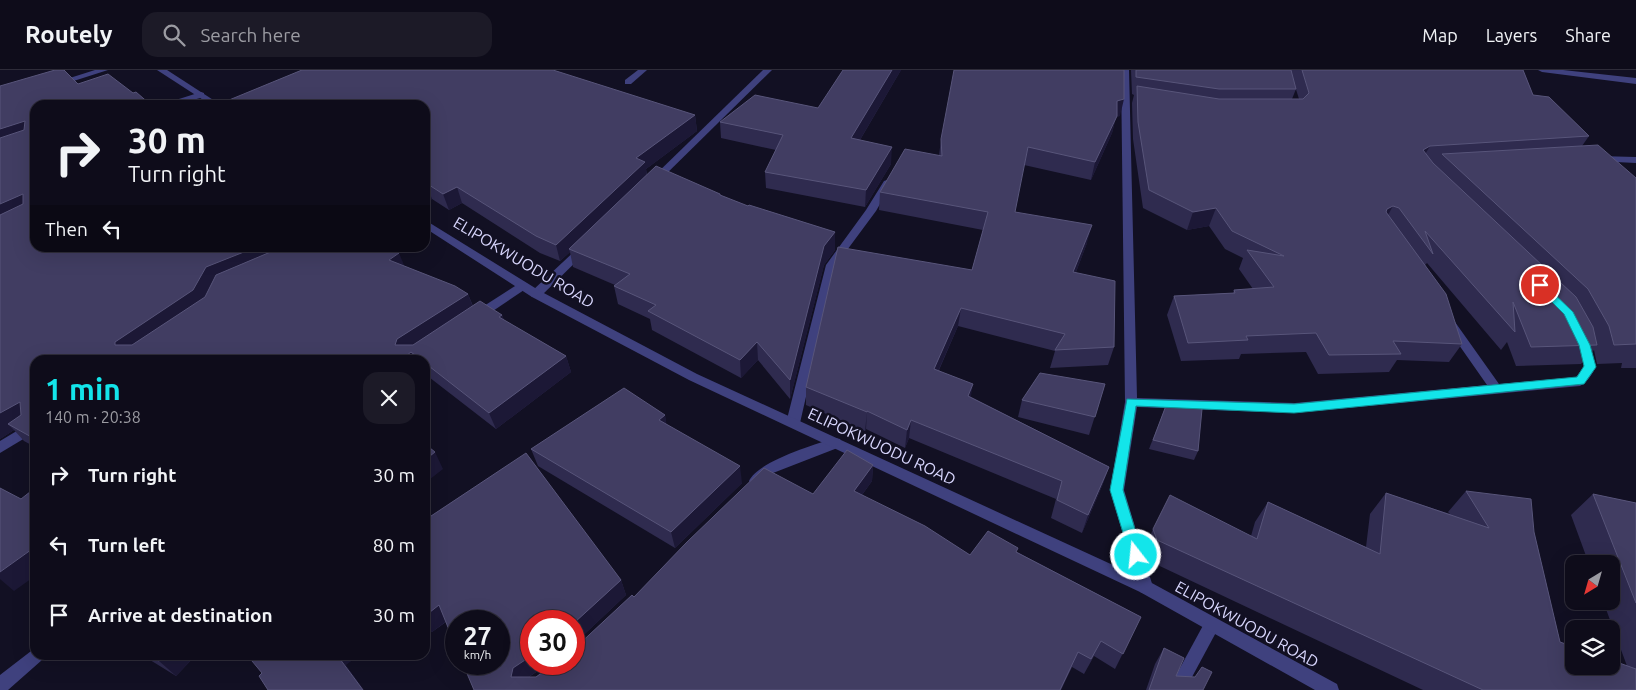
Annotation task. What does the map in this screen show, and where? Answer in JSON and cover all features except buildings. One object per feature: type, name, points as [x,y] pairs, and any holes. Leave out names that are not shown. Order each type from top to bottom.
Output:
[{"type":"street","points":[[47,86],[104,70]]},
{"type":"street","points":[[161,70],[209,100]]},
{"type":"street","points":[[628,82],[643,70]]},
{"type":"street","points":[[643,192],[768,70]]},
{"type":"street","points":[[1125,70],[1130,98],[1131,402],[1117,490],[1146,587]]},
{"type":"street","points":[[1542,70],[1636,81]]},
{"type":"street","points":[[182,100],[201,95]]},
{"type":"street","points":[[1591,159],[1636,160]]},
{"type":"street","points":[[793,424],[831,265],[871,211],[894,172]]},
{"type":"street","name":"ELIPOKWUODU ROAD","points":[[430,226],[536,294],[694,377],[1146,587],[1331,690]]},
{"type":"street","points":[[536,294],[593,239]]},
{"type":"street","points":[[467,323],[523,286]]},
{"type":"street","points":[[1445,317],[1496,389]]},
{"type":"street","points":[[1131,402],[1294,408],[1580,381],[1590,367],[1585,345],[1576,328]]},
{"type":"street","points":[[0,448],[30,428]]},
{"type":"street","points":[[743,494],[768,469],[835,443]]},
{"type":"street","points":[[1176,690],[1212,625]]},
{"type":"street","points":[[0,686],[30,660]]},
{"type":"route","points":[[1136,555],[1117,490],[1131,402],[1294,408],[1580,381],[1590,367],[1585,345],[1568,312],[1540,285]]}]
